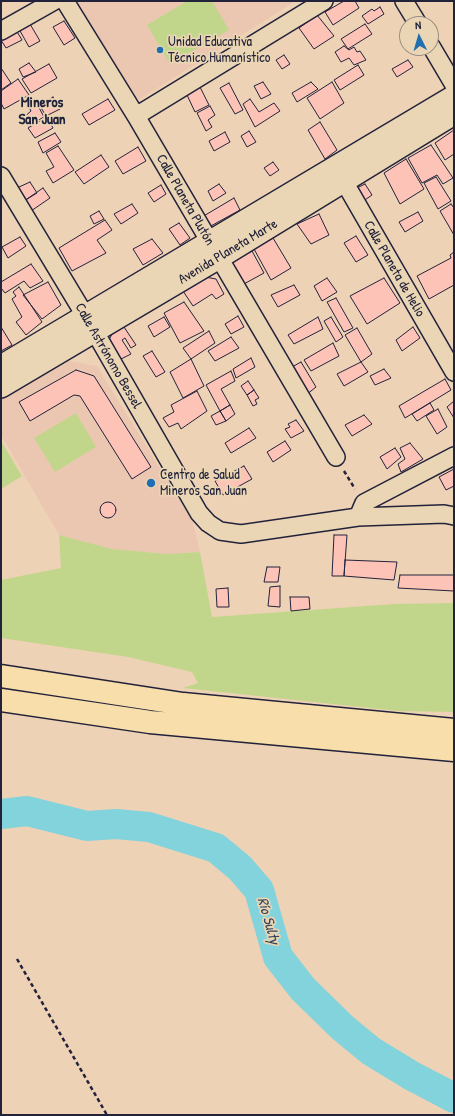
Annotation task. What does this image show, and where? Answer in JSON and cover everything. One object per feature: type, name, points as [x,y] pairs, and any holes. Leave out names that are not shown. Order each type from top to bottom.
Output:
[{"type":"highway","points":[[1,676],[183,704],[454,730]]},
{"type":"highway","points":[[1,700],[150,722],[454,750]]},
{"type":"street","points":[[1,31],[54,1]]},
{"type":"street","name":"Calle Planeta Plutón","points":[[65,1],[136,116],[336,457]]},
{"type":"street","points":[[136,116],[324,1]]},
{"type":"street","points":[[404,1],[413,16]]},
{"type":"street","points":[[437,56],[454,85]]},
{"type":"street","name":"Avenida Planeta Marte","points":[[1,387],[90,324],[339,174],[454,96]]},
{"type":"street","name":"Avenida Planeta Marte","points":[[339,174],[454,114]]},
{"type":"street","name":"Calle Planeta de Helio","points":[[339,174],[454,372]]},
{"type":"street","name":"Calle Astrónomo Bessel","points":[[1,176],[90,324],[200,513],[208,523],[220,531],[241,534],[361,510]]},
{"type":"street","name":"Avenida Planeta Marte","points":[[1,366],[90,324]]},
{"type":"street","points":[[361,510],[454,456]]},
{"type":"street","points":[[361,510],[444,514],[454,516]]},
{"type":"path","points":[[336,457],[361,510]]},
{"type":"path","points":[[17,959],[107,1115]]},
{"type":"shaded area","name":"Unidad Educativa Técnico Humanístico","points":[[77,1],[296,1],[140,99],[129,94],[76,6]]},
{"type":"shaded area","points":[[69,361],[97,366],[193,522],[200,552],[168,554],[112,549],[59,535],[1,435],[1,399]]},
{"type":"green space","points":[[187,1],[212,1],[229,30],[170,64],[147,25]]},
{"type":"green space","points":[[76,413],[96,447],[55,472],[34,438]]},
{"type":"green space","points":[[1,441],[22,476],[1,489]]},
{"type":"green space","points":[[59,535],[112,549],[168,554],[200,552],[212,617],[394,604],[454,603],[454,712],[398,711],[183,688],[198,683],[192,672],[128,657],[1,638],[1,580],[61,568]]},
{"type":"building","points":[[344,1],[355,1],[359,8],[333,25],[325,12]]},
{"type":"building","points":[[380,7],[384,14],[368,24],[362,16],[372,9],[374,11]]},
{"type":"building","points":[[317,15],[334,36],[314,49],[299,28]]},
{"type":"building","points":[[64,21],[75,38],[64,45],[53,27]]},
{"type":"building","points":[[30,24],[40,41],[29,47],[19,29]]},
{"type":"building","points":[[365,24],[372,34],[348,49],[341,39]]},
{"type":"building","points":[[16,30],[22,40],[6,48],[1,40]]},
{"type":"building","points":[[344,46],[349,50],[354,47],[357,52],[360,51],[366,60],[354,65],[349,58],[341,62],[335,52]]},
{"type":"building","points":[[284,55],[290,64],[282,69],[276,60]]},
{"type":"building","points":[[408,60],[413,67],[397,77],[392,69]]},
{"type":"building","points":[[29,63],[36,72],[23,77],[19,69]]},
{"type":"building","points":[[49,64],[57,78],[31,93],[22,79]]},
{"type":"building","points":[[358,65],[364,75],[340,90],[334,80]]},
{"type":"building","points":[[1,68],[11,83],[1,90]]},
{"type":"building","points":[[18,79],[29,95],[4,109],[1,103],[1,91]]},
{"type":"building","points":[[263,82],[271,94],[261,99],[254,86]]},
{"type":"building","points":[[311,82],[318,89],[297,102],[292,93]]},
{"type":"building","points":[[332,82],[344,103],[320,119],[307,98]]},
{"type":"building","points":[[229,83],[243,110],[235,114],[220,88]]},
{"type":"building","points":[[200,87],[209,105],[195,112],[187,95]]},
{"type":"building","points":[[53,97],[60,109],[46,116],[40,106]]},
{"type":"building","points":[[108,99],[115,110],[89,125],[82,114]]},
{"type":"building","points":[[250,99],[259,112],[274,103],[280,111],[255,127],[243,104]]},
{"type":"building","points":[[35,100],[44,117],[28,126],[23,118],[31,111],[28,105]]},
{"type":"building","points":[[210,106],[215,115],[208,120],[212,127],[206,131],[197,113]]},
{"type":"building","points":[[47,117],[53,128],[35,138],[28,128]]},
{"type":"building","points":[[320,122],[337,150],[325,159],[308,130]]},
{"type":"building","points":[[454,130],[454,154],[445,160],[435,143]]},
{"type":"building","points":[[249,131],[256,142],[247,147],[241,136]]},
{"type":"building","points":[[225,132],[230,142],[214,151],[209,141]]},
{"type":"building","points":[[55,133],[61,142],[43,153],[38,142]]},
{"type":"building","points":[[431,145],[453,178],[443,184],[437,175],[422,183],[408,158]]},
{"type":"building","points":[[58,146],[74,170],[53,183],[46,171],[54,167],[46,153]]},
{"type":"building","points":[[138,147],[146,161],[123,174],[115,161]]},
{"type":"building","points":[[101,155],[109,167],[84,184],[75,172]]},
{"type":"building","points":[[406,159],[424,189],[400,204],[384,173]]},
{"type":"building","points":[[273,162],[279,170],[270,176],[264,168]]},
{"type":"building","points":[[436,177],[451,201],[438,209],[424,183]]},
{"type":"building","points":[[30,182],[37,193],[24,201],[17,188]]},
{"type":"building","points":[[219,184],[226,193],[213,201],[208,191]]},
{"type":"building","points":[[365,184],[372,195],[362,202],[353,190]]},
{"type":"building","points":[[161,185],[166,194],[154,202],[148,193]]},
{"type":"building","points":[[43,188],[50,198],[31,211],[24,201]]},
{"type":"building","points":[[234,198],[240,210],[209,227],[202,217]]},
{"type":"building","points":[[132,204],[138,213],[121,224],[114,214]]},
{"type":"building","points":[[451,204],[454,208],[454,235],[440,211]]},
{"type":"building","points":[[99,211],[104,219],[94,224],[90,216]]},
{"type":"building","points":[[418,212],[423,221],[405,232],[399,222]]},
{"type":"building","points":[[319,214],[329,235],[311,244],[297,224]]},
{"type":"building","points":[[105,220],[112,230],[97,240],[106,253],[72,271],[59,248]]},
{"type":"building","points":[[179,223],[190,238],[180,245],[169,229]]},
{"type":"building","points":[[356,236],[368,255],[356,262],[344,243]]},
{"type":"building","points":[[20,237],[26,246],[8,258],[2,247]]},
{"type":"building","points":[[273,238],[291,268],[271,280],[254,249]]},
{"type":"building","points":[[152,239],[163,253],[143,265],[133,249]]},
{"type":"building","points":[[252,251],[264,273],[242,285],[232,267],[231,262]]},
{"type":"building","points":[[454,252],[454,285],[429,299],[417,276],[451,258],[450,255]]},
{"type":"building","points":[[31,264],[43,281],[30,288],[24,281],[5,293],[1,288],[1,282]]},
{"type":"building","points":[[205,277],[216,279],[224,294],[216,299],[212,294],[193,306],[183,291]]},
{"type":"building","points":[[327,278],[337,292],[322,301],[314,286]]},
{"type":"building","points":[[384,278],[400,303],[367,324],[350,296]]},
{"type":"building","points":[[48,282],[61,305],[42,319],[23,295]]},
{"type":"building","points":[[294,285],[300,295],[278,307],[271,295]]},
{"type":"building","points":[[19,287],[42,322],[26,335],[16,322],[22,317],[12,299],[16,296],[13,292]]},
{"type":"building","points":[[336,298],[353,328],[344,332],[327,302]]},
{"type":"building","points":[[184,302],[204,331],[180,343],[164,313]]},
{"type":"building","points":[[238,316],[244,327],[231,334],[225,324]]},
{"type":"building","points":[[164,317],[170,327],[154,337],[148,326]]},
{"type":"building","points":[[318,317],[323,329],[294,344],[288,335]]},
{"type":"building","points":[[331,317],[343,337],[336,342],[324,321]]},
{"type":"building","points":[[1,327],[12,345],[1,351]]},
{"type":"building","points":[[124,327],[136,345],[131,348],[125,338],[122,340],[131,354],[119,360],[109,340],[112,334]]},
{"type":"building","points":[[413,327],[420,338],[402,351],[396,340]]},
{"type":"building","points":[[357,328],[372,354],[361,362],[345,335]]},
{"type":"building","points":[[209,331],[215,343],[191,359],[183,348]]},
{"type":"building","points":[[231,337],[239,348],[215,361],[208,351]]},
{"type":"building","points":[[333,343],[339,356],[311,371],[304,360]]},
{"type":"building","points":[[152,351],[165,372],[156,377],[143,356]]},
{"type":"building","points":[[251,358],[255,367],[236,378],[233,369]]},
{"type":"building","points":[[191,359],[204,386],[183,398],[170,372]]},
{"type":"building","points":[[301,362],[316,387],[306,395],[292,367]]},
{"type":"building","points":[[361,362],[368,372],[344,386],[337,374]]},
{"type":"building","points":[[384,369],[391,378],[375,385],[370,376]]},
{"type":"building","points":[[76,370],[94,376],[151,467],[132,479],[80,396],[74,395],[30,421],[19,402]]},
{"type":"building","points":[[231,371],[235,381],[221,389],[230,405],[220,411],[206,385]]},
{"type":"building","points":[[445,379],[451,390],[405,418],[399,406]]},
{"type":"building","points":[[248,381],[254,390],[247,395],[241,386]]},
{"type":"building","points":[[254,390],[259,398],[255,400],[257,404],[253,406],[247,395]]},
{"type":"building","points":[[197,391],[207,411],[181,429],[178,423],[169,427],[163,418],[174,412],[171,405]]},
{"type":"building","points":[[454,401],[454,418],[447,407]]},
{"type":"building","points":[[430,403],[434,410],[417,421],[412,414]]},
{"type":"building","points":[[230,405],[235,414],[226,421],[220,411]]},
{"type":"building","points":[[438,409],[447,427],[437,434],[426,416]]},
{"type":"building","points":[[220,411],[226,421],[216,425],[211,416]]},
{"type":"building","points":[[364,415],[372,424],[352,436],[345,425]]},
{"type":"building","points":[[296,420],[304,431],[291,438],[285,429],[290,427],[288,424]]},
{"type":"building","points":[[249,428],[256,438],[231,453],[225,443]]},
{"type":"building","points":[[285,441],[291,450],[273,462],[267,452]]},
{"type":"building","points":[[410,443],[423,459],[401,472],[398,464],[405,459],[400,448]]},
{"type":"building","points":[[395,448],[401,457],[387,469],[380,457]]},
{"type":"building","points":[[244,466],[252,479],[223,495],[215,481]]},
{"type":"building","points":[[454,469],[454,486],[446,490],[439,477]]},
{"type":"building","points":[[108,502],[115,507],[116,510],[111,517],[108,518],[101,513],[100,510],[105,503]]},
{"type":"building","points":[[334,535],[347,535],[344,576],[332,576]]},
{"type":"building","points":[[345,560],[397,562],[394,580],[344,576]]},
{"type":"building","points":[[267,567],[280,567],[278,582],[264,582]]},
{"type":"building","points":[[400,575],[454,575],[454,591],[398,588]]},
{"type":"building","points":[[280,586],[280,607],[268,606],[270,587]]},
{"type":"building","points":[[228,588],[229,607],[217,607],[216,589]]},
{"type":"building","points":[[290,597],[309,597],[310,609],[291,611]]},
{"type":"waterway","name":"Río Sulty","points":[[1,814],[27,811],[87,826],[116,824],[149,827],[216,848],[240,868],[259,890],[278,957],[303,989],[343,1028],[371,1051],[412,1076],[454,1098]]},
{"type":"place","name":"Unidad Educativa Técnico Humanístico","points":[[160,50]]},
{"type":"place","name":"Centro de Salud Mineros San Juan","points":[[151,483]]},
{"type":"district","name":"Mineros San Juan","points":[[42,112]]}]
